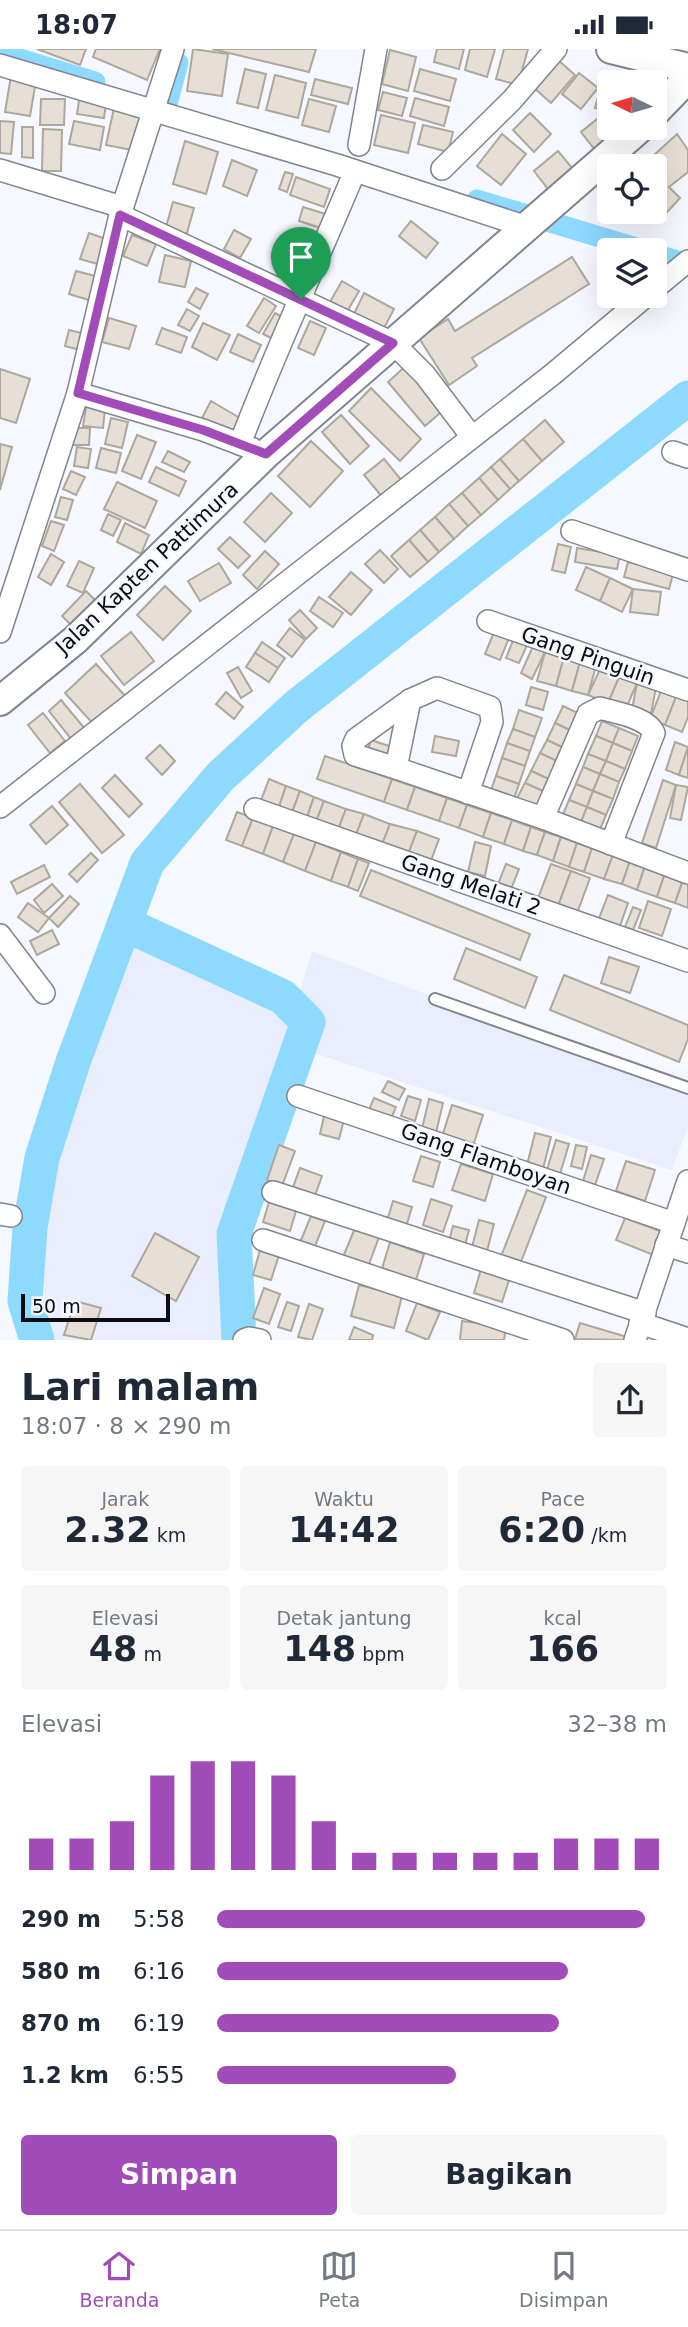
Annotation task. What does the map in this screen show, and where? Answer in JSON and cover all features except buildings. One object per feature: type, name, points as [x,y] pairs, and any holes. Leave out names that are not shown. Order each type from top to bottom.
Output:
[{"type":"main road","points":[[611,49],[688,68]]},
{"type":"main road","points":[[667,100],[688,78]]},
{"type":"main road","name":"Jalan Kapten Pattimura","points":[[0,701],[75,640],[253,449],[393,343],[626,140]]},
{"type":"street","points":[[0,632],[6,597],[78,393],[121,211],[173,49]]},
{"type":"street","points":[[359,145],[376,49]]},
{"type":"street","points":[[442,169],[512,100],[556,49]]},
{"type":"street","points":[[0,65],[157,103],[355,171],[535,219]]},
{"type":"street","points":[[0,170],[121,211],[393,343],[425,375],[472,437]]},
{"type":"street","points":[[78,393],[253,449],[264,379],[355,171]]},
{"type":"street","points":[[667,279],[681,268]]},
{"type":"street","points":[[4,797],[472,437],[631,308]]},
{"type":"street","points":[[572,531],[688,570]]},
{"type":"street","name":"Gang Pinguin","points":[[488,621],[688,690]]},
{"type":"street","points":[[468,793],[492,722],[490,707],[437,688],[410,700],[356,739],[353,747],[355,755],[686,868]]},
{"type":"street","points":[[396,768],[410,700]]},
{"type":"street","points":[[543,818],[589,715],[600,708],[641,721],[650,726],[654,733],[611,844]]},
{"type":"street","name":"Gang Melati 2","points":[[255,809],[688,961]]},
{"type":"street","points":[[0,935],[44,993]]},
{"type":"street","name":"Gang Flamboyan","points":[[298,1096],[674,1223]]},
{"type":"street","points":[[640,1325],[686,1191]]},
{"type":"street","points":[[273,1192],[640,1325],[688,1339]]},
{"type":"street","points":[[263,1240],[563,1340]]},
{"type":"street","points":[[666,1245],[688,1252]]},
{"type":"street","points":[[244,1340],[260,1340]]},
{"type":"lane","points":[[435,999],[688,1088]]},
{"type":"shaded area","points":[[132,925],[293,1015],[312,951],[688,1093],[688,1126],[672,1170],[289,1045],[240,1167],[221,1252],[234,1276],[236,1334],[253,1340],[45,1340],[43,1197]]},
{"type":"waterway","points":[[0,53],[95,82]]},
{"type":"waterway","points":[[167,104],[178,63]]},
{"type":"waterway","points":[[477,200],[603,238]]},
{"type":"waterway","points":[[667,258],[688,264]]},
{"type":"waterway","points":[[37,1340],[25,1301],[30,1227],[42,1158],[73,1062],[147,863],[220,777],[296,707],[688,398]]},
{"type":"waterway","points":[[125,924],[283,997],[308,1022],[234,1234],[239,1340]]},
{"type":"route","points":[[120,215],[301,299],[393,343],[266,454],[203,430],[78,393],[120,215]]}]
